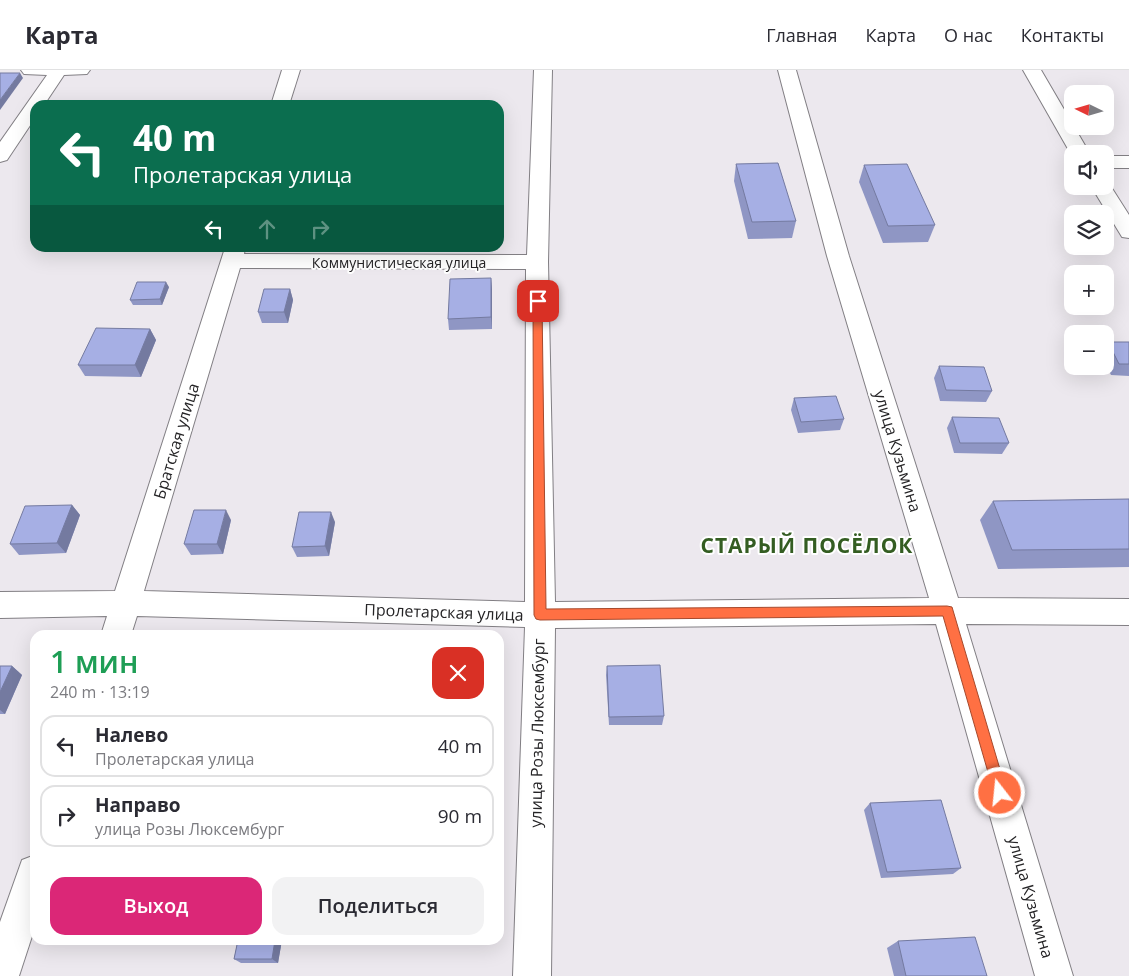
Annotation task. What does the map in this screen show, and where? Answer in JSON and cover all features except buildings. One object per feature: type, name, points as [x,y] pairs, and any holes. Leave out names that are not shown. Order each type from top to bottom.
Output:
[{"type":"street","points":[[30,70],[81,70]]},
{"type":"street","points":[[38,100],[59,70]]},
{"type":"street","points":[[282,100],[291,70]]},
{"type":"street","name":"улица Розы Люксембург","points":[[532,976],[540,615],[538,262],[544,70]]},
{"type":"street","name":"улица Кузьмина","points":[[787,70],[838,256],[947,611],[1054,976]]},
{"type":"street","points":[[1032,70],[1076,145]]},
{"type":"street","points":[[0,156],[30,112]]},
{"type":"street","points":[[1114,162],[1129,162]]},
{"type":"street","points":[[1106,195],[1129,232]]},
{"type":"street","name":"Коммунистическая улица","points":[[232,254],[538,262]]},
{"type":"street","name":"Братская улица","points":[[118,630],[232,254]]},
{"type":"street","name":"Пролетарская улица","points":[[0,605],[127,603],[540,615],[947,611],[1129,612]]},
{"type":"street","points":[[0,976],[30,888]]},
{"type":"district","name":"СТАРЫЙ ПОСЁЛОК","points":[[807,545]]},
{"type":"route","points":[[538,301],[540,615],[947,611],[1000,793]]}]
